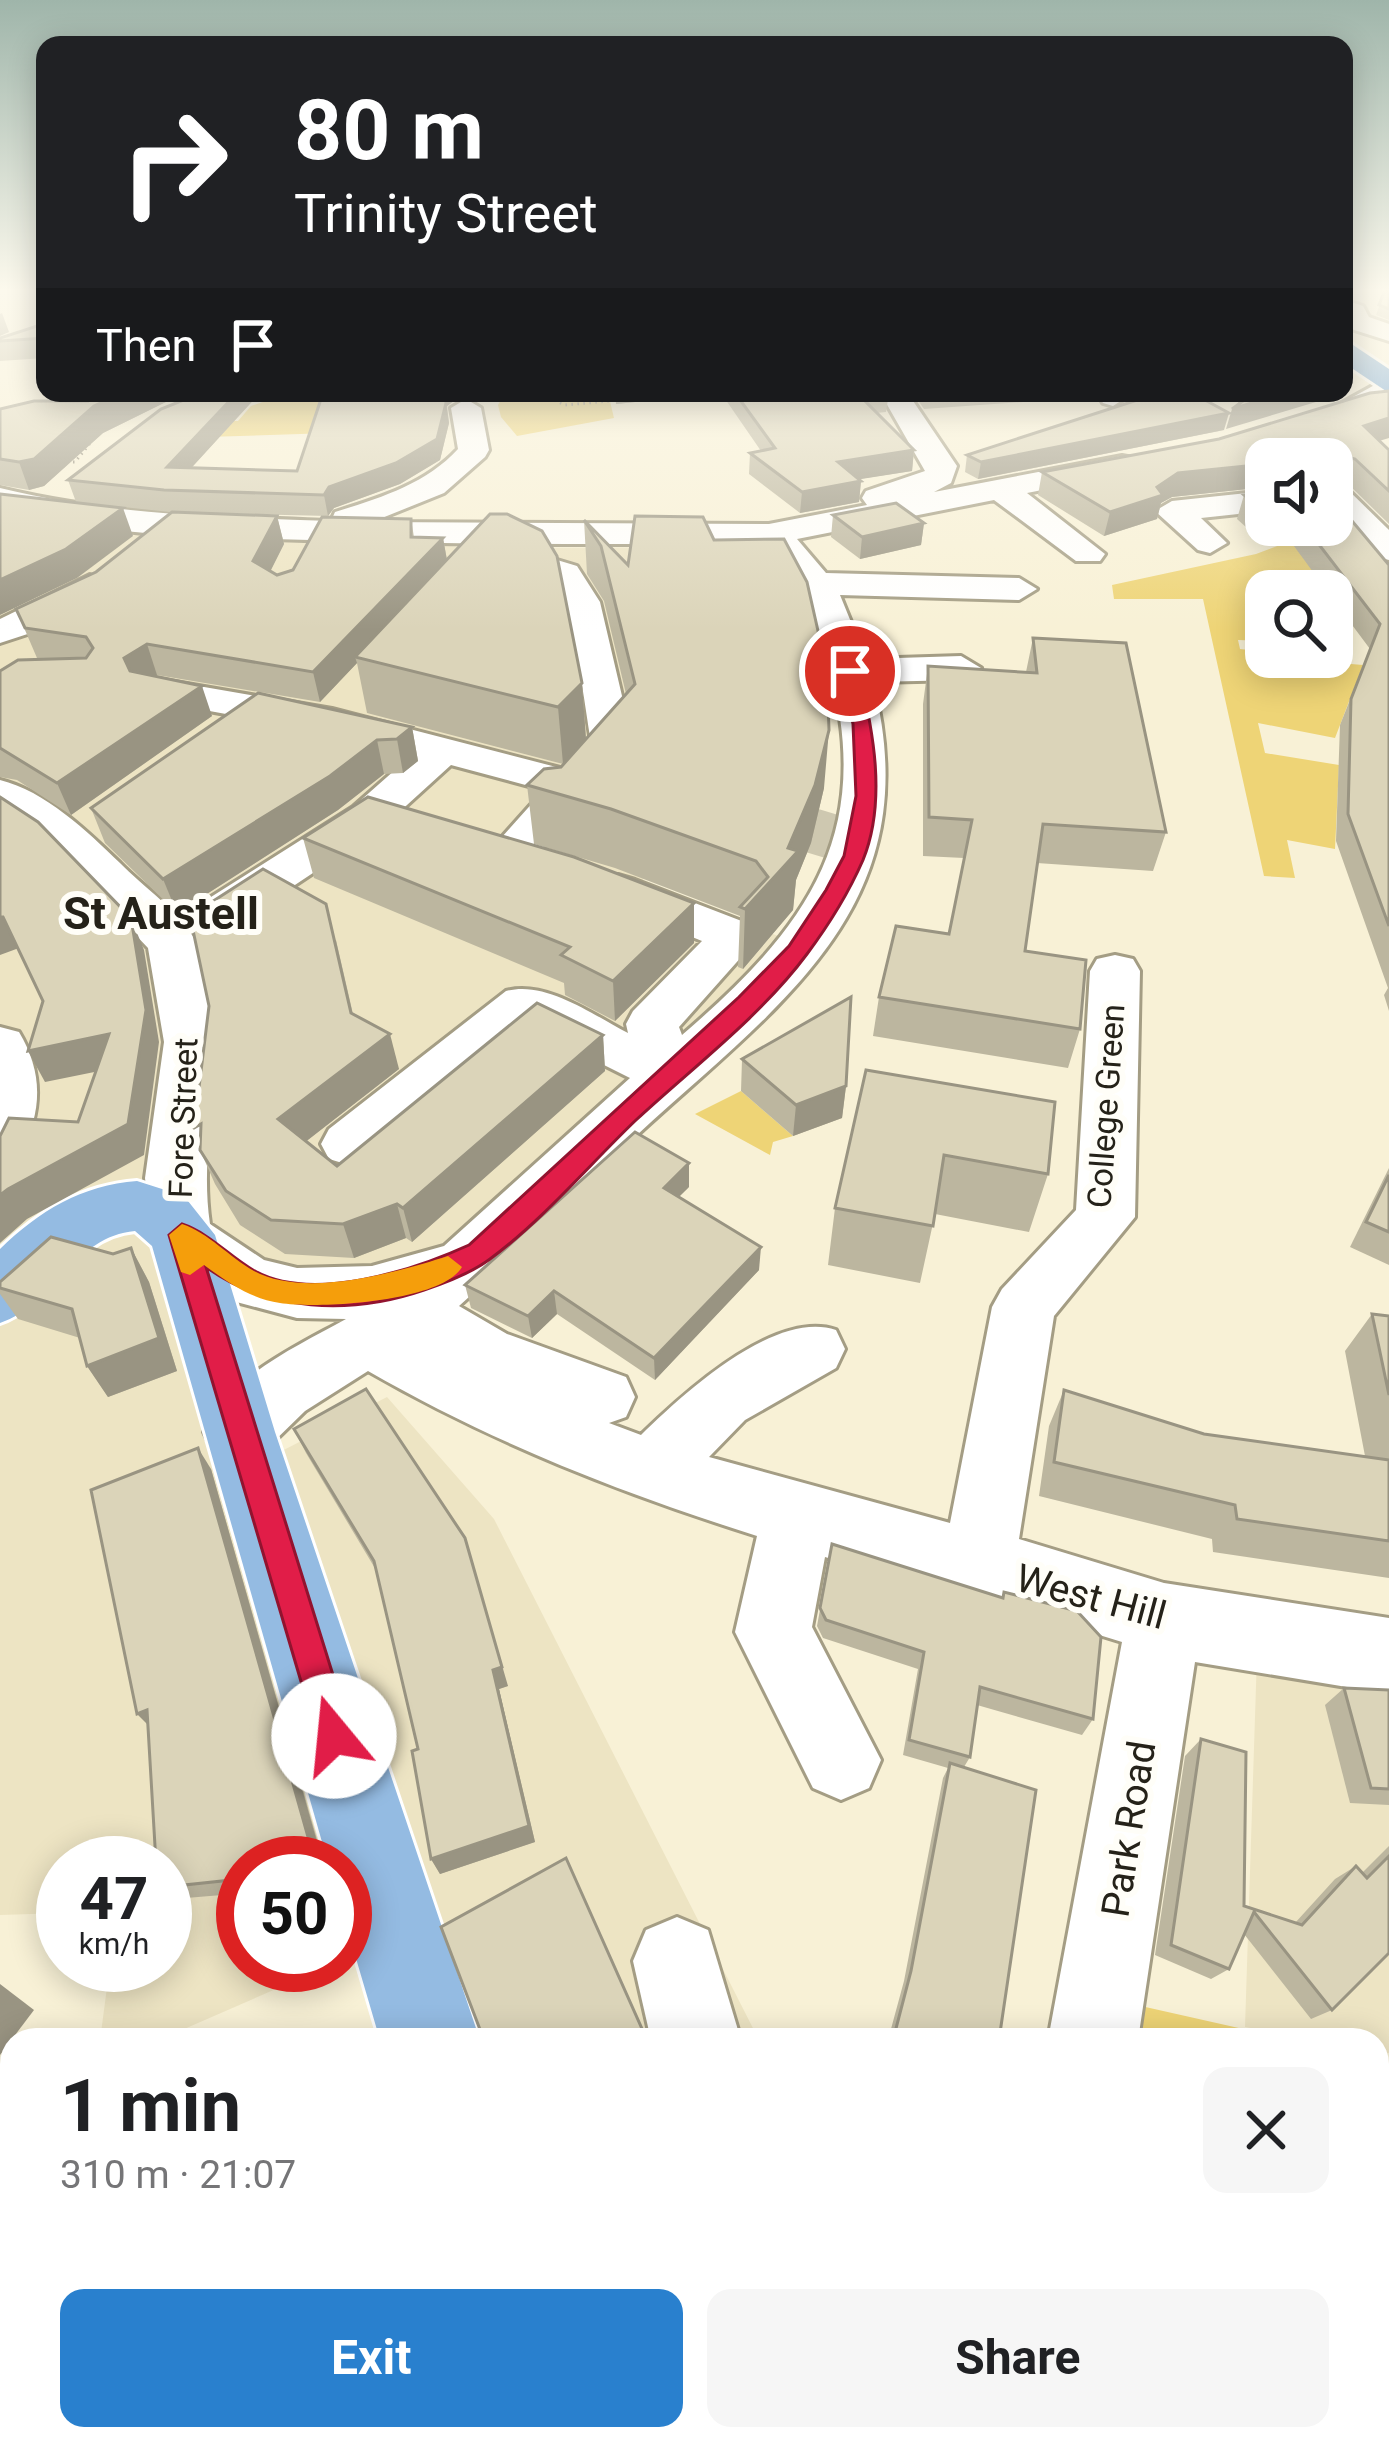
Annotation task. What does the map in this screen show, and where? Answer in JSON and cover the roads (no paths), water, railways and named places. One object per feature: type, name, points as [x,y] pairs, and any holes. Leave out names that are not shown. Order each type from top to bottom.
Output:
[{"type":"main road","points":[[0,1295],[47,1244],[115,1206],[153,1207],[169,1216],[182,1235],[238,1432],[426,2028]]},
{"type":"street","points":[[1308,420],[1360,401]]},
{"type":"street","points":[[1357,403],[1370,401]]},
{"type":"street","points":[[238,1432],[269,1396],[390,1324],[479,1252],[797,952],[854,856],[866,796],[865,758],[833,657],[818,584],[788,546],[769,534],[766,516],[857,503],[917,488],[940,476],[941,466],[899,402]]},
{"type":"street","points":[[293,569],[313,531],[412,497],[449,476],[474,450],[466,408]]},
{"type":"street","points":[[8,508],[170,526],[313,531],[769,534],[1152,459]]},
{"type":"street","points":[[8,508],[71,487]]},
{"type":"street","points":[[1003,491],[1088,554]]},
{"type":"street","points":[[1210,543],[1172,511],[1245,503]]},
{"type":"street","points":[[1353,513],[1389,550]]},
{"type":"street","points":[[20,673],[0,632],[36,619],[122,568],[170,526]]},
{"type":"street","points":[[508,856],[575,785],[632,742],[582,602],[546,566],[728,570]]},
{"type":"street","points":[[818,584],[1019,590]]},
{"type":"street","points":[[833,657],[961,668]]},
{"type":"street","points":[[158,691],[257,709],[345,707],[442,751],[575,785]]},
{"type":"street","points":[[206,745],[257,709]]},
{"type":"street","points":[[0,793],[90,826],[172,944],[371,814],[442,751]]},
{"type":"street","points":[[371,814],[417,828]]},
{"type":"street","points":[[463,842],[699,918],[735,936],[652,1024],[669,1075]]},
{"type":"street","name":"Fore Street","points":[[172,944],[190,1042],[174,1178],[182,1235]]},
{"type":"street","name":"College Green","points":[[978,1569],[1024,1307],[1105,1217],[1115,971]]},
{"type":"street","points":[[349,1144],[524,1003],[669,1075]]},
{"type":"street","points":[[0,1045],[11,1067],[12,1091],[0,1138]]},
{"type":"street","points":[[182,1235],[246,1281],[280,1292],[326,1294],[403,1284],[479,1252]]},
{"type":"street","points":[[390,1324],[602,1397]]},
{"type":"street","name":"West Hill","points":[[390,1324],[440,1382],[650,1472],[797,1518],[978,1569],[1043,1580],[1163,1618],[1389,1656]]},
{"type":"street","points":[[650,1472],[721,1400],[813,1349]]},
{"type":"street","points":[[797,1518],[773,1632],[841,1760]]},
{"type":"street","name":"Park Road","points":[[1096,2028],[1163,1618]]},
{"type":"tunnel","points":[[737,808],[857,844]]},
{"type":"district","name":"St Austell","points":[[161,913]]}]
